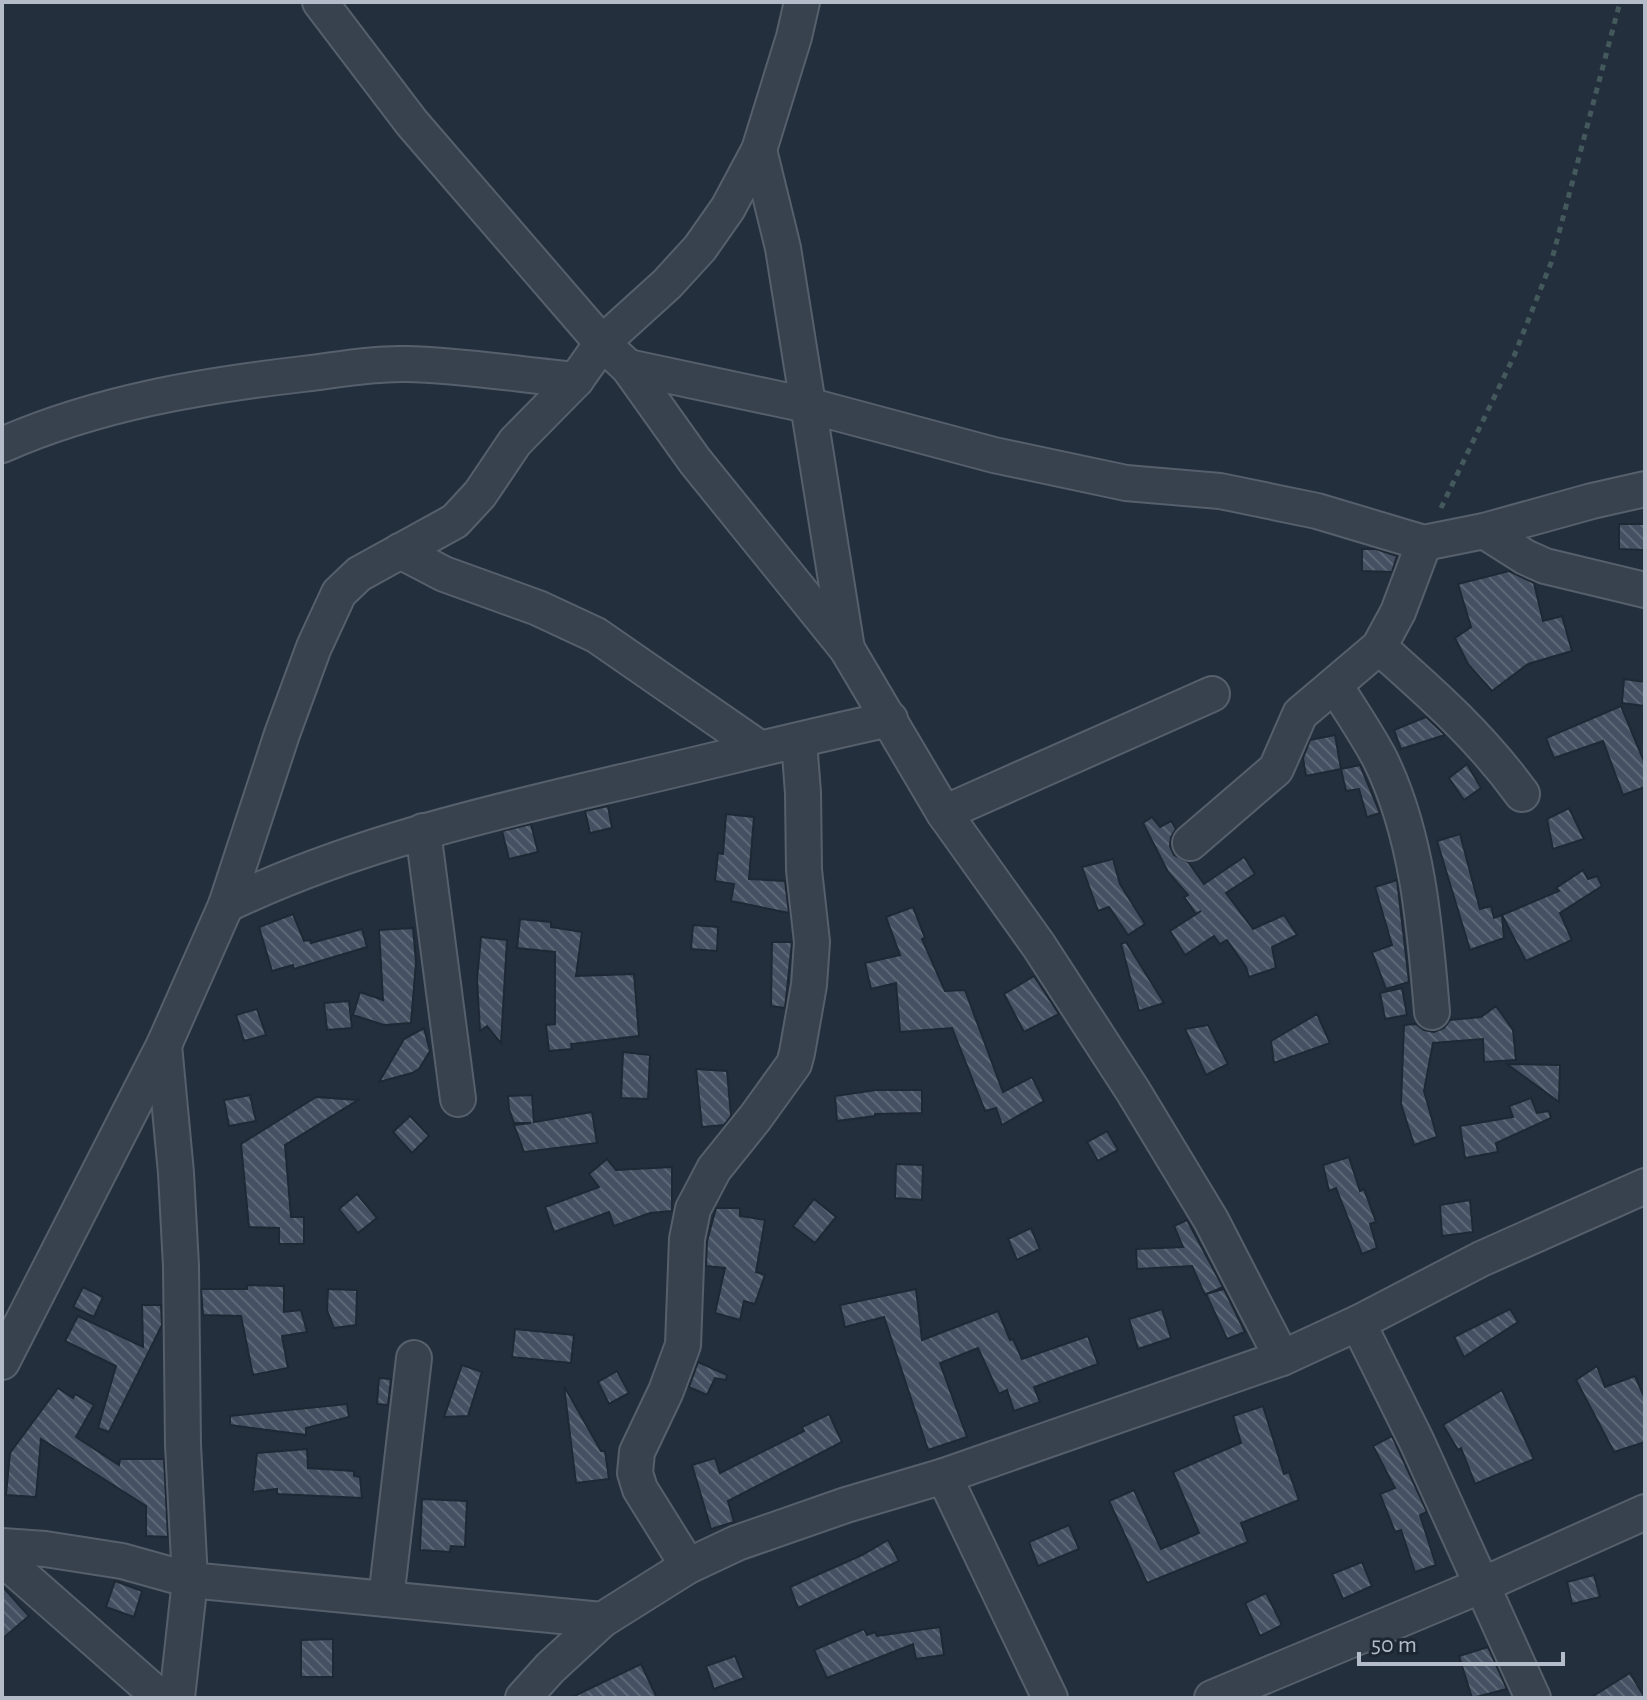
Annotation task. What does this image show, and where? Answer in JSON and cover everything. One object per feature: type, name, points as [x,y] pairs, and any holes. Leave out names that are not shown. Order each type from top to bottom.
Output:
[{"type":"street","points":[[320,2],[412,123],[602,343],[628,367],[695,461],[847,649],[944,813],[1039,946],[1133,1091],[1211,1220],[1282,1358]]},
{"type":"street","points":[[2,1362],[164,1045],[226,905],[287,720],[314,647],[339,593],[359,574],[455,521],[480,494],[515,442],[576,380],[602,343],[667,284],[700,248],[728,208],[759,150],[802,2]]},
{"type":"street","points":[[759,150],[783,248],[847,649]]},
{"type":"street","points":[[2,445],[38,429],[117,404],[201,387],[353,368],[406,364],[576,380]]},
{"type":"street","points":[[628,367],[807,405],[994,455],[1112,480],[1220,491],[1317,511],[1424,543],[1484,531],[1645,489]]},
{"type":"street","points":[[1484,531],[1545,566],[1645,590]]},
{"type":"street","points":[[1190,843],[1276,769],[1300,714],[1379,647],[1398,612],[1424,543]]},
{"type":"street","points":[[400,551],[444,574],[538,608],[596,635],[759,748]]},
{"type":"street","points":[[1379,647],[1449,709],[1494,755],[1522,794]]},
{"type":"street","points":[[1335,685],[1380,760],[1404,820],[1427,944],[1432,1012]]},
{"type":"street","points":[[944,813],[1212,694]]},
{"type":"street","points":[[226,905],[271,883],[380,843],[759,748],[890,719]]},
{"type":"street","points":[[688,1566],[640,1489],[635,1473],[637,1452],[666,1391],[683,1345],[687,1239],[693,1209],[714,1169],[794,1064],[797,1053],[809,985],[812,942],[804,870],[799,741]]},
{"type":"street","points":[[423,831],[458,1099]]},
{"type":"street","points":[[164,1045],[181,1266],[183,1445],[190,1580],[177,1698]]},
{"type":"street","points":[[523,1698],[602,1620],[688,1566],[737,1543],[831,1510],[944,1476],[1282,1358],[1358,1323],[1481,1259],[1645,1186]]},
{"type":"street","points":[[1358,1323],[1417,1442],[1533,1698]]},
{"type":"street","points":[[386,1599],[414,1358]]},
{"type":"street","points":[[944,1476],[1050,1698]]},
{"type":"street","points":[[1212,1698],[1480,1586],[1645,1512]]},
{"type":"street","points":[[2,1546],[122,1561],[190,1580],[602,1620]]},
{"type":"street","points":[[2,1558],[161,1698]]},
{"type":"path","points":[[1424,543],[1514,356],[1551,263],[1620,2]]},
{"type":"building","points":[[1619,524],[1645,524],[1645,550],[1619,549]]},
{"type":"building","points":[[1362,549],[1376,549],[1397,556],[1392,572],[1362,571]]},
{"type":"building","points":[[1509,571],[1534,583],[1543,621],[1562,616],[1572,651],[1528,664],[1492,691],[1468,664],[1455,638],[1471,627],[1458,584]]},
{"type":"building","points":[[1624,679],[1645,682],[1645,706],[1622,703]]},
{"type":"building","points":[[1621,706],[1645,764],[1645,787],[1623,795],[1603,741],[1554,758],[1546,738]]},
{"type":"building","points":[[1426,717],[1445,735],[1401,749],[1394,730]]},
{"type":"building","points":[[1335,735],[1341,769],[1306,776],[1303,758],[1310,740]]},
{"type":"building","points":[[1467,764],[1481,788],[1464,800],[1449,778]]},
{"type":"building","points":[[1360,765],[1380,813],[1367,817],[1359,789],[1346,791],[1341,769]]},
{"type":"building","points":[[608,806],[612,828],[590,833],[585,811]]},
{"type":"building","points":[[1569,808],[1584,839],[1553,849],[1547,819]]},
{"type":"building","points":[[726,814],[754,817],[749,879],[785,881],[789,913],[731,901],[734,884],[715,881],[718,853],[723,854]]},
{"type":"building","points":[[1152,817],[1160,827],[1171,821],[1176,829],[1170,846],[1174,855],[1188,862],[1204,884],[1244,857],[1255,874],[1226,893],[1253,929],[1284,915],[1297,935],[1272,947],[1276,968],[1249,977],[1246,967],[1227,940],[1220,944],[1214,936],[1185,955],[1170,931],[1201,911],[1196,914],[1184,897],[1188,895],[1168,872],[1143,823]]},
{"type":"building","points":[[531,824],[538,852],[509,859],[502,831]]},
{"type":"building","points":[[1460,834],[1480,909],[1491,906],[1494,918],[1502,915],[1504,938],[1470,950],[1437,841]]},
{"type":"building","points":[[1113,859],[1120,884],[1145,924],[1128,935],[1109,907],[1098,911],[1082,867]]},
{"type":"building","points":[[1583,870],[1588,879],[1597,876],[1602,886],[1560,913],[1572,940],[1526,961],[1502,915],[1559,891],[1556,888]]},
{"type":"building","points":[[1397,880],[1409,982],[1386,989],[1372,952],[1392,945],[1375,887]]},
{"type":"building","points":[[913,907],[925,938],[922,939],[945,991],[965,990],[1003,1092],[1032,1077],[1044,1101],[1002,1125],[996,1108],[985,1111],[952,1028],[900,1032],[896,983],[871,989],[865,963],[900,955],[886,917]]},
{"type":"building","points":[[293,914],[304,941],[310,940],[311,943],[362,929],[367,947],[294,969],[293,965],[272,971],[259,927]]},
{"type":"building","points":[[520,919],[551,922],[551,927],[582,932],[576,976],[634,974],[639,1036],[571,1044],[572,1049],[549,1051],[546,1025],[555,1024],[555,952],[517,948]]},
{"type":"building","points":[[693,925],[718,927],[717,951],[691,949]]},
{"type":"building","points":[[413,928],[416,962],[411,1023],[384,1025],[353,1015],[360,992],[383,1000],[379,930]]},
{"type":"building","points":[[481,937],[507,940],[501,1043],[487,1026],[480,1031],[477,979]]},
{"type":"building","points":[[772,942],[792,942],[785,1008],[771,1006]]},
{"type":"building","points":[[1126,942],[1164,1003],[1139,1011],[1121,944]]},
{"type":"building","points":[[1034,976],[1059,1014],[1024,1032],[1004,994]]},
{"type":"building","points":[[1402,988],[1407,1015],[1385,1019],[1380,993]]},
{"type":"building","points":[[349,1001],[352,1028],[327,1030],[324,1003]]},
{"type":"building","points":[[1496,1006],[1513,1030],[1516,1060],[1484,1062],[1483,1039],[1433,1043],[1424,1091],[1437,1137],[1414,1145],[1401,1104],[1404,1025],[1416,1024],[1434,1032],[1444,1028],[1450,1020],[1481,1017]]},
{"type":"building","points":[[257,1009],[266,1035],[244,1041],[236,1015]]},
{"type":"building","points":[[1317,1014],[1330,1043],[1274,1063],[1271,1041]]},
{"type":"building","points":[[1208,1025],[1228,1064],[1206,1075],[1185,1029]]},
{"type":"building","points":[[424,1028],[430,1051],[419,1069],[379,1082],[404,1039]]},
{"type":"building","points":[[623,1052],[650,1055],[648,1099],[621,1098]]},
{"type":"building","points":[[1507,1064],[1560,1065],[1559,1102]]},
{"type":"building","points":[[696,1069],[727,1071],[731,1116],[724,1125],[702,1127]]},
{"type":"building","points":[[876,1090],[922,1090],[922,1113],[875,1114],[837,1121],[835,1096]]},
{"type":"building","points":[[250,1095],[256,1121],[229,1126],[224,1100]]},
{"type":"building","points":[[532,1095],[534,1122],[592,1112],[597,1143],[524,1152],[514,1125],[531,1123],[514,1123],[508,1096]]},
{"type":"building","points":[[316,1097],[358,1100],[285,1145],[291,1217],[304,1217],[304,1244],[279,1244],[279,1228],[249,1227],[241,1144]]},
{"type":"building","points":[[1531,1098],[1537,1113],[1549,1111],[1551,1118],[1496,1143],[1498,1152],[1465,1158],[1460,1126],[1513,1117],[1509,1106]]},
{"type":"building","points":[[410,1116],[429,1136],[412,1153],[393,1132]]},
{"type":"building","points":[[1107,1131],[1118,1150],[1098,1161],[1087,1142]]},
{"type":"building","points":[[1349,1157],[1360,1191],[1364,1189],[1376,1222],[1370,1224],[1377,1248],[1362,1254],[1336,1188],[1329,1191],[1323,1165]]},
{"type":"building","points":[[607,1159],[616,1170],[672,1167],[672,1211],[650,1213],[614,1226],[609,1212],[554,1232],[545,1207],[599,1187],[589,1174]]},
{"type":"building","points":[[896,1164],[923,1165],[922,1200],[895,1198]]},
{"type":"building","points":[[357,1194],[377,1218],[358,1233],[339,1209]]},
{"type":"building","points":[[814,1199],[836,1217],[815,1243],[793,1226]]},
{"type":"building","points":[[1470,1200],[1473,1232],[1442,1236],[1440,1205]]},
{"type":"building","points":[[716,1208],[740,1208],[740,1216],[765,1220],[756,1272],[765,1275],[755,1304],[744,1301],[740,1320],[715,1313],[725,1268],[706,1266],[707,1241]]},
{"type":"building","points":[[1187,1220],[1223,1287],[1205,1295],[1192,1266],[1137,1269],[1136,1249],[1183,1247],[1174,1226]]},
{"type":"building","points":[[1031,1228],[1040,1249],[1017,1260],[1008,1239]]},
{"type":"building","points":[[247,1285],[284,1286],[284,1312],[301,1310],[307,1332],[282,1336],[288,1368],[253,1375],[241,1316],[203,1315],[201,1289],[247,1289]]},
{"type":"building","points":[[83,1287],[103,1297],[94,1317],[73,1307]]},
{"type":"building","points":[[328,1289],[357,1290],[356,1325],[334,1328],[327,1310]]},
{"type":"building","points":[[916,1289],[922,1340],[998,1311],[1022,1359],[1088,1336],[1098,1364],[1034,1387],[1040,1402],[1014,1411],[1007,1390],[999,1394],[978,1348],[940,1363],[967,1437],[928,1450],[884,1317],[845,1327],[840,1305]]},
{"type":"building","points":[[1224,1289],[1245,1332],[1227,1339],[1206,1294]]},
{"type":"building","points":[[142,1305],[161,1305],[162,1325],[109,1432],[98,1428],[116,1366],[65,1341],[78,1316],[143,1347]]},
{"type":"building","points":[[1162,1309],[1171,1338],[1138,1349],[1129,1319]]},
{"type":"building","points":[[1510,1309],[1518,1322],[1464,1357],[1454,1337]]},
{"type":"building","points":[[515,1329],[574,1335],[571,1363],[512,1357]]},
{"type":"building","points":[[698,1362],[727,1375],[726,1380],[715,1378],[707,1395],[689,1387]]},
{"type":"building","points":[[462,1365],[482,1372],[468,1416],[444,1417]]},
{"type":"building","points":[[1597,1366],[1605,1387],[1635,1376],[1645,1399],[1645,1442],[1614,1452],[1576,1380]]},
{"type":"building","points":[[617,1371],[629,1393],[609,1404],[598,1382]]},
{"type":"building","points":[[379,1378],[391,1379],[388,1405],[377,1404]]},
{"type":"building","points":[[564,1386],[601,1451],[605,1451],[609,1479],[576,1483]]},
{"type":"building","points":[[58,1388],[73,1398],[75,1394],[94,1405],[76,1437],[119,1465],[120,1459],[164,1459],[168,1537],[146,1536],[146,1506],[41,1439],[36,1497],[6,1495],[10,1453]]},
{"type":"building","points":[[1502,1390],[1534,1459],[1475,1484],[1461,1448],[1458,1450],[1443,1425]]},
{"type":"building","points":[[347,1404],[349,1417],[306,1428],[306,1435],[230,1425],[230,1416]]},
{"type":"building","points":[[1263,1406],[1284,1474],[1289,1472],[1299,1500],[1241,1523],[1248,1542],[1147,1583],[1109,1501],[1134,1490],[1161,1549],[1199,1533],[1173,1472],[1241,1443],[1233,1416]]},
{"type":"building","points":[[829,1414],[842,1442],[728,1501],[734,1522],[711,1529],[692,1465],[715,1458],[720,1473],[804,1431],[802,1427]]},
{"type":"building","points":[[1392,1436],[1427,1512],[1420,1515],[1436,1565],[1415,1572],[1401,1530],[1395,1532],[1380,1494],[1395,1488],[1373,1446]]},
{"type":"building","points":[[307,1449],[308,1468],[354,1471],[354,1476],[360,1477],[362,1498],[277,1494],[277,1489],[253,1492],[257,1453]]},
{"type":"building","points":[[422,1499],[467,1501],[465,1547],[451,1546],[450,1552],[420,1550]]},
{"type":"building","points":[[1069,1525],[1079,1549],[1038,1566],[1029,1542]]},
{"type":"building","points":[[888,1540],[899,1561],[798,1608],[790,1587]]},
{"type":"building","points":[[1362,1562],[1372,1586],[1343,1599],[1332,1574]]},
{"type":"building","points":[[1594,1575],[1600,1597],[1572,1604],[1567,1582]]},
{"type":"building","points":[[115,1581],[142,1591],[134,1617],[106,1607]]},
{"type":"building","points":[[2,1586],[29,1616],[2,1639]]},
{"type":"building","points":[[1266,1593],[1282,1625],[1260,1636],[1245,1603]]},
{"type":"building","points":[[940,1627],[944,1655],[916,1659],[913,1644],[827,1678],[814,1650],[864,1629],[867,1635],[875,1632],[877,1636]]},
{"type":"building","points":[[333,1639],[333,1677],[301,1677],[301,1640]]},
{"type":"building","points":[[1488,1647],[1507,1689],[1472,1698],[1459,1656]]},
{"type":"building","points":[[735,1656],[744,1678],[714,1689],[706,1666]]},
{"type":"building","points":[[641,1664],[657,1698],[570,1698]]},
{"type":"building","points":[[1630,1673],[1645,1698],[1590,1698]]}]
